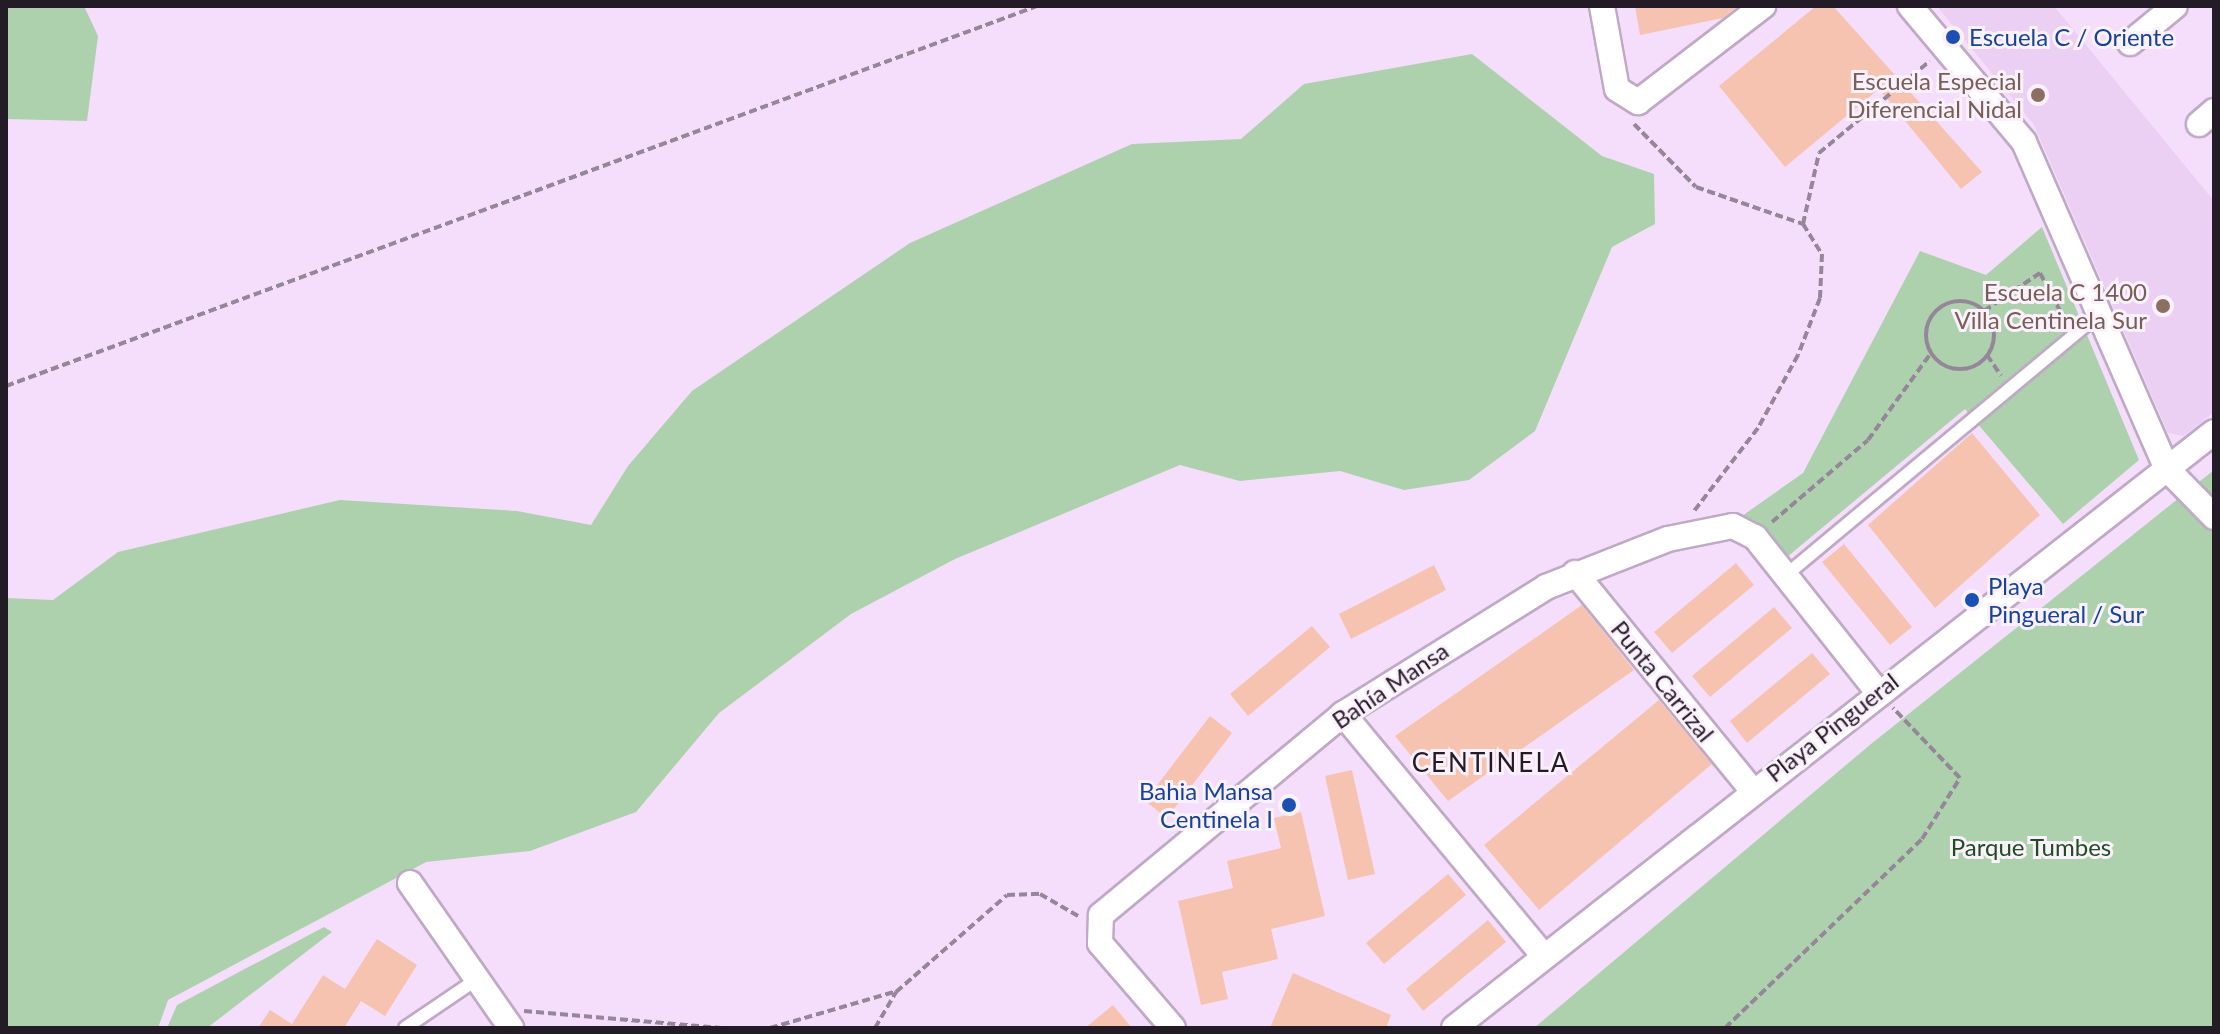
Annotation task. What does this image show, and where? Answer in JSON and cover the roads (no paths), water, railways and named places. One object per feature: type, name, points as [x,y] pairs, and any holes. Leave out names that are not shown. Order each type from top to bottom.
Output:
[{"type":"street","points":[[1602,6],[1617,89],[1638,102],[1763,6]]},
{"type":"street","points":[[1910,6],[2024,142],[2167,469],[2214,517]]},
{"type":"street","points":[[2130,43],[2175,6]]},
{"type":"street","name":"Playa Pingueral","points":[[1454,1028],[1752,790],[2214,432]]},
{"type":"street","name":"Bahía Mansa","points":[[1173,1028],[1100,943],[1096,926],[1343,714],[1575,573],[1668,539],[1744,531],[1786,575]]},
{"type":"street","name":"Punta Carrizal","points":[[1575,573],[1752,790]]},
{"type":"street","points":[[1786,575],[1878,692]]},
{"type":"street","points":[[1343,714],[1543,955]]},
{"type":"street","points":[[410,883],[505,1019]]},
{"type":"lane","points":[[1786,575],[2099,314]]},
{"type":"lane","points":[[405,1028],[477,979]]},
{"type":"place","name":"Escuela C / Oriente","points":[[1953,37]]},
{"type":"place","name":"Escuela Especial Diferencial Nidal","points":[[2038,95]]},
{"type":"place","name":"Escuela C 1400 Villa Centinela Sur","points":[[2163,306]]},
{"type":"place","name":"Playa Pingueral / Sur","points":[[1972,600]]},
{"type":"place","name":"Bahia Mansa Centinela I","points":[[1289,805]]},
{"type":"district","name":"CENTINELA","points":[[1491,763]]},
{"type":"park label","name":"Parque Tumbes","points":[[2031,847]]}]
